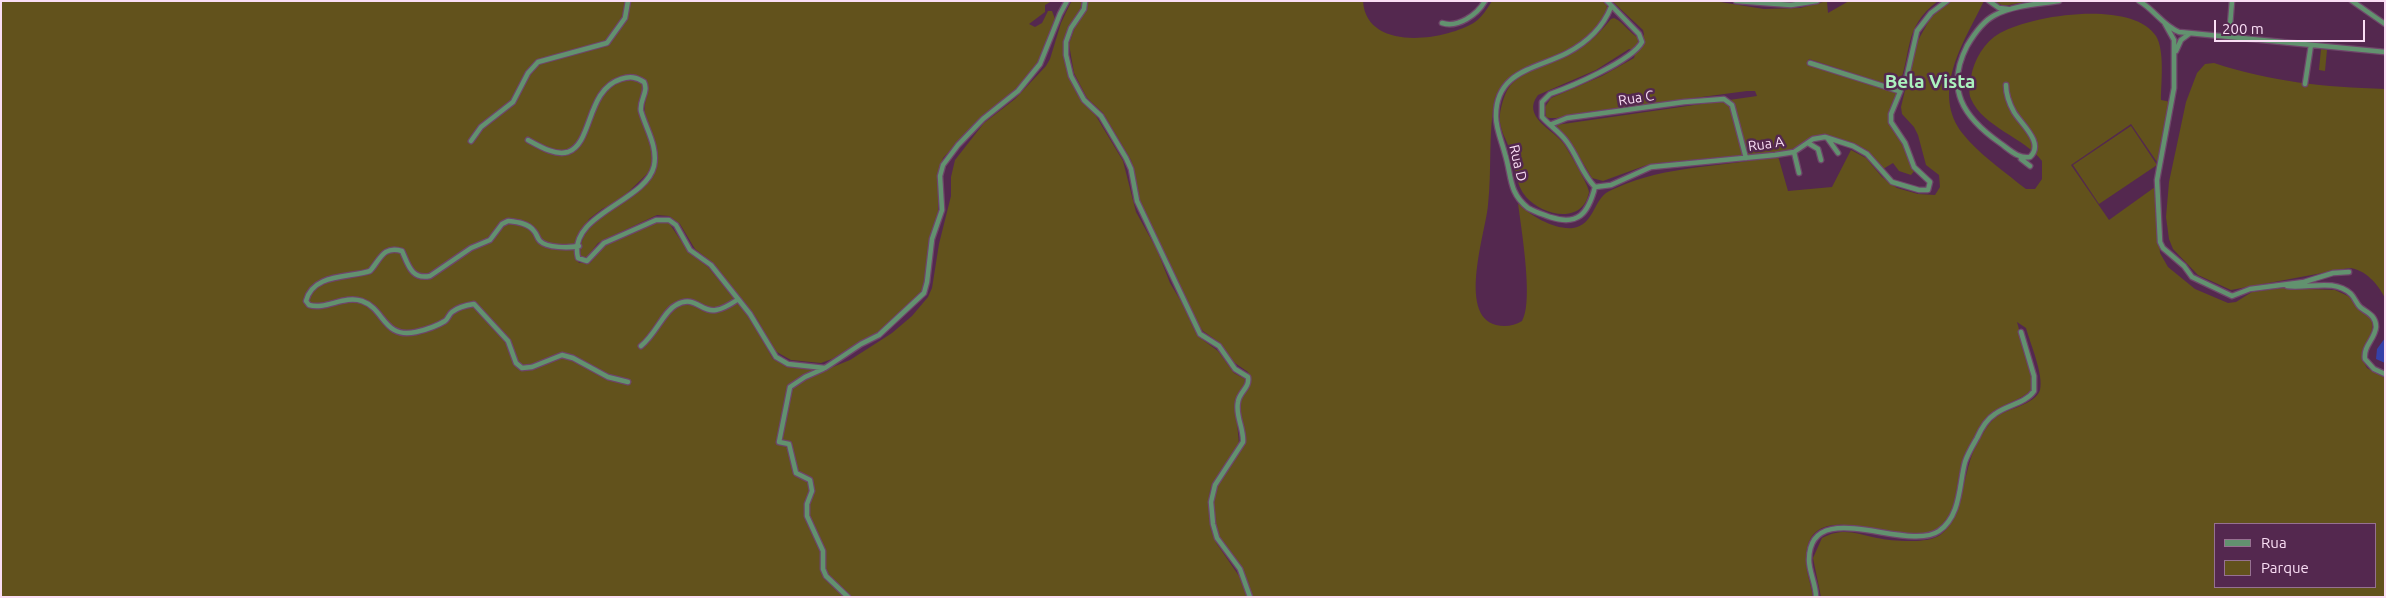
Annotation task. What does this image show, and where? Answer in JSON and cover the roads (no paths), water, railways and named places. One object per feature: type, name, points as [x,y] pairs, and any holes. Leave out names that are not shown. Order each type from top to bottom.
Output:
[{"type":"street","points":[[470,141],[481,126],[513,102],[528,73],[538,62],[607,43],[625,18],[628,1]]},
{"type":"street","points":[[848,597],[822,570],[822,551],[807,516],[807,504],[812,491],[810,480],[796,474],[789,444],[779,442],[790,387],[804,377],[825,368],[857,346],[879,335],[924,293],[932,239],[942,210],[940,176],[943,165],[952,152],[983,119],[1018,91],[1040,64],[1067,1]]},
{"type":"street","points":[[1085,1],[1082,13],[1071,28],[1066,42],[1066,55],[1074,82],[1084,100],[1101,116],[1126,158],[1131,169],[1137,202],[1200,334],[1219,346],[1235,369],[1248,377],[1248,386],[1240,396],[1237,405],[1243,442],[1215,485],[1211,502],[1213,524],[1217,538],[1240,569],[1250,597]]},
{"type":"street","points":[[1442,23],[1448,24],[1466,20],[1478,12],[1486,1]]},
{"type":"street","points":[[1594,188],[1582,171],[1568,143],[1552,124],[1546,121],[1540,112],[1545,98],[1604,70],[1632,53],[1642,42],[1639,34],[1607,1]]},
{"type":"street","points":[[1736,1],[1791,5],[1817,1]]},
{"type":"street","points":[[1825,137],[1853,146],[1868,154],[1892,182],[1923,191],[1929,188],[1930,182],[1914,167],[1905,143],[1892,122],[1892,114],[1909,68],[1917,32],[1931,13],[1947,1]]},
{"type":"street","points":[[1988,1],[2003,9],[2017,8]]},
{"type":"street","points":[[2030,166],[1991,136],[1973,117],[1960,99],[1956,84],[1963,56],[1975,33],[1993,16],[2007,10],[2044,2],[2059,1]]},
{"type":"street","points":[[2139,1],[2150,8],[2164,22],[2172,34],[2175,55],[2174,96],[2156,189],[2162,247],[2184,266],[2192,277],[2230,296],[2235,296],[2253,288],[2309,281],[2336,272],[2349,272]]},
{"type":"street","points":[[2229,37],[2232,1]]},
{"type":"street","points":[[2352,1],[2385,24]]},
{"type":"street","name":"Rua D","points":[[1594,188],[1585,212],[1571,220],[1557,219],[1532,210],[1524,204],[1513,192],[1507,160],[1497,126],[1496,108],[1502,92],[1512,79],[1527,68],[1566,54],[1586,41],[1601,25],[1612,7]]},
{"type":"street","points":[[2164,22],[2176,30],[2190,34],[2385,52]]},
{"type":"street","points":[[2175,55],[2181,40],[2190,34]]},
{"type":"street","points":[[2305,84],[2311,45]]},
{"type":"street","points":[[1810,63],[1899,91]]},
{"type":"street","points":[[528,140],[552,152],[567,152],[582,139],[598,99],[611,84],[630,77],[638,78],[645,84],[641,109],[653,146],[653,168],[645,181],[625,199],[595,218],[584,232],[578,246],[578,258],[587,261],[604,243],[656,220],[669,220],[676,225],[690,250],[710,265],[755,321],[769,349],[778,360],[788,364],[825,368]]},
{"type":"street","points":[[2006,85],[2008,100],[2013,110],[2035,143],[2035,151],[2030,157],[2018,156]]},
{"type":"street","name":"Rua C","points":[[1552,124],[1567,118],[1684,102],[1724,99],[1732,105],[1746,158]]},
{"type":"street","points":[[1825,137],[1838,153]]},
{"type":"street","name":"Rua A","points":[[1594,188],[1610,185],[1651,167],[1794,152],[1817,138],[1825,137]]},
{"type":"street","points":[[1808,143],[1818,149],[1821,160]]},
{"type":"street","points":[[1794,152],[1799,173]]},
{"type":"street","points":[[578,246],[564,248],[545,244],[538,240],[536,233],[529,226],[508,221],[502,224],[490,240],[471,248],[430,276],[422,277],[414,273],[406,264],[402,252],[392,250],[380,256],[370,271],[346,274],[320,283],[310,292],[306,300],[309,305],[319,308],[346,301],[361,301],[370,306],[391,328],[408,333],[424,330],[445,321],[454,310],[474,304],[508,341],[516,363],[522,368],[532,367],[562,355],[573,358],[608,377],[628,382]]},
{"type":"street","points":[[2284,285],[2305,288],[2330,285],[2342,288],[2351,294],[2359,305],[2373,316],[2376,323],[2375,333],[2366,348],[2365,359],[2374,370],[2385,374]]},
{"type":"street","points":[[641,346],[651,338],[670,309],[681,302],[694,302],[707,309],[715,310],[737,300]]},
{"type":"street","points":[[1816,597],[1809,559],[1816,536],[1848,526],[1878,533],[1916,537],[1926,536],[1944,527],[1953,512],[1958,498],[1966,459],[1986,423],[1994,414],[2026,398],[2034,391],[2034,376],[2021,332]]},
{"type":"district","name":"Bela Vista","points":[[1930,82]]}]
